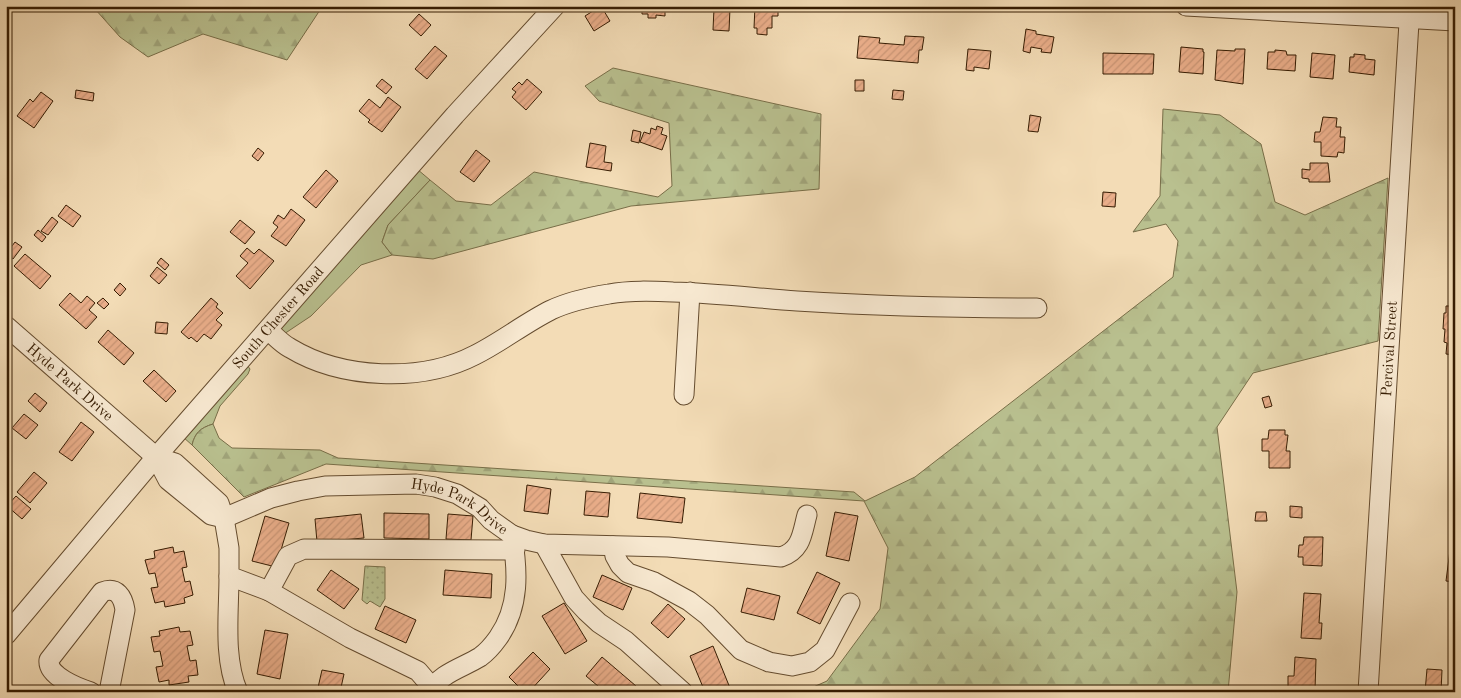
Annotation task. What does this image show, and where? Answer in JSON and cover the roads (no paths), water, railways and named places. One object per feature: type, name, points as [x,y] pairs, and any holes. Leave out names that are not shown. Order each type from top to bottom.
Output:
[{"type":"street","name":"South Chester Road","points":[[6,636],[156,457],[455,115],[555,6]]},
{"type":"street","points":[[1186,6],[1410,12],[1455,21]]},
{"type":"street","name":"Percival Street","points":[[1368,692],[1410,12]]},
{"type":"street","points":[[268,330],[287,347],[327,365],[392,375],[419,372],[449,365],[473,356],[551,310],[577,301],[610,294],[648,291],[690,292],[799,301],[929,307],[1037,308]]},
{"type":"street","points":[[684,395],[690,292]]},
{"type":"street","name":"Hyde Park Drive","points":[[6,326],[156,457],[175,463],[219,503],[224,518],[229,548],[229,576],[269,591],[350,638],[418,671],[432,691],[438,680],[481,656],[491,648],[506,627],[512,612],[516,596],[514,542],[480,508],[457,494],[435,487],[416,484],[325,486],[271,498],[224,518]]},
{"type":"street","points":[[269,591],[288,556],[304,549],[514,542],[526,540],[544,544],[668,547],[781,556],[788,554],[799,544],[807,514]]},
{"type":"street","points":[[544,544],[574,598],[586,611],[626,641],[684,692]]},
{"type":"street","points":[[613,546],[615,556],[628,573],[654,582],[690,601],[707,615],[741,650],[769,662],[792,666],[810,662],[825,650],[850,604]]},
{"type":"street","points":[[229,576],[229,664],[238,692]]},
{"type":"street","points":[[91,692],[64,680],[50,670],[48,666],[49,660],[102,592],[115,590],[124,602],[125,610],[109,692]]}]
